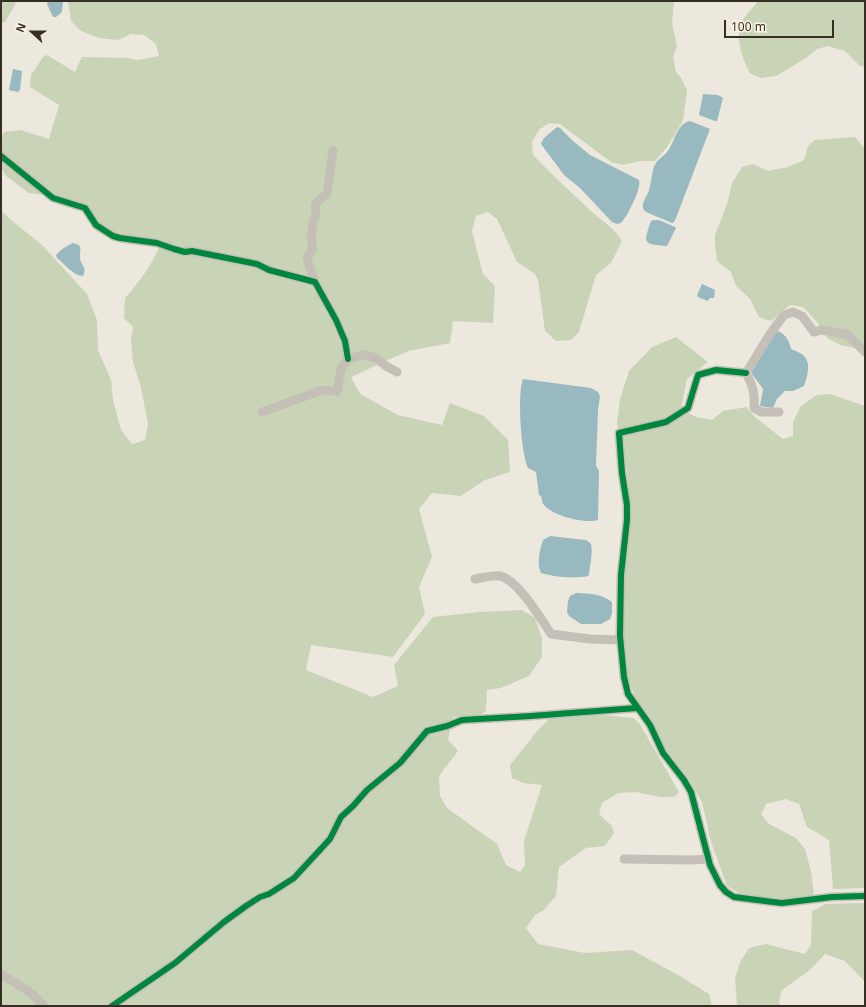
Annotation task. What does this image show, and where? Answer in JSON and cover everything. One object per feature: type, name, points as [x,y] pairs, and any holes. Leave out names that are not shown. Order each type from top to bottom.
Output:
[{"type":"street","points":[[333,150],[327,194],[315,205],[316,214],[313,222],[312,239],[313,249],[307,257],[315,282],[336,320],[345,341],[348,359]]},
{"type":"street","points":[[1,156],[54,198],[85,208],[96,225],[113,236],[157,243],[174,250],[185,252],[192,251],[257,264],[270,270],[315,282]]},
{"type":"street","points":[[746,373],[770,334],[784,315],[793,312],[802,316],[814,332],[821,330],[847,334],[865,352]]},
{"type":"street","points":[[262,412],[309,394],[329,390],[337,392],[341,369],[348,359],[363,355],[376,358],[397,372]]},
{"type":"street","points":[[746,373],[716,370],[698,375],[688,408],[666,422],[619,433],[622,472],[627,505],[627,520],[621,575],[620,640],[624,677],[628,694],[650,726],[666,758],[684,780],[691,792],[710,865],[720,885],[726,892],[734,896],[782,903],[832,897],[865,896]]},
{"type":"street","points":[[746,373],[753,386],[755,398],[754,408],[761,412],[779,412]]},
{"type":"street","points":[[476,579],[500,576],[512,582],[523,592],[551,634],[590,639],[620,640]]},
{"type":"street","points":[[112,1006],[175,963],[224,922],[246,906],[260,897],[269,894],[294,878],[330,839],[341,817],[367,790],[400,763],[427,731],[447,726],[462,720],[637,708]]},
{"type":"street","points":[[624,859],[709,859]]},
{"type":"street","points":[[1,974],[31,993],[44,1006]]},
{"type":"green space","points":[[1,1],[16,1],[5,22],[1,23]]},
{"type":"green space","points":[[68,1],[674,1],[672,23],[677,46],[673,57],[676,72],[687,90],[683,121],[667,147],[655,161],[639,161],[623,165],[611,162],[560,124],[549,123],[539,130],[532,142],[533,155],[593,213],[613,229],[622,241],[611,263],[596,275],[579,332],[571,340],[556,341],[545,331],[538,280],[535,274],[517,262],[497,219],[488,212],[476,216],[472,231],[483,274],[495,286],[493,323],[453,321],[450,343],[408,351],[351,377],[360,394],[398,415],[442,425],[450,403],[484,416],[508,440],[510,472],[485,480],[461,496],[432,493],[419,509],[432,557],[419,587],[425,614],[393,657],[311,645],[306,670],[373,697],[398,686],[394,665],[433,617],[479,612],[522,610],[535,618],[542,638],[542,657],[529,676],[501,688],[487,690],[486,711],[478,716],[453,717],[448,740],[458,751],[439,776],[440,796],[447,808],[497,844],[506,865],[520,872],[525,866],[524,841],[542,785],[524,783],[512,778],[510,765],[538,730],[549,719],[602,715],[634,718],[641,726],[679,792],[674,797],[660,797],[636,792],[618,793],[602,803],[599,814],[612,826],[614,833],[605,846],[586,848],[559,867],[556,896],[544,910],[535,915],[526,928],[538,944],[585,953],[632,950],[680,976],[709,994],[712,1006],[1,1006],[1,210],[42,245],[87,294],[97,320],[98,350],[111,380],[113,400],[121,430],[132,444],[145,440],[148,424],[141,388],[133,362],[131,340],[133,327],[124,318],[125,298],[136,285],[155,256],[162,240],[118,235],[59,196],[29,193],[6,176],[1,167],[1,139],[4,132],[20,130],[49,139],[59,105],[30,87],[31,75],[43,57],[47,55],[75,72],[82,57],[128,58],[138,60],[159,56],[156,44],[144,35],[131,34],[118,40],[99,38],[81,31],[71,21]]},
{"type":"green space","points":[[758,1],[865,1],[865,67],[860,66],[845,51],[828,46],[817,49],[806,58],[776,76],[761,78],[750,73],[740,46],[739,31],[744,18]]},
{"type":"green space","points":[[855,137],[865,149],[865,350],[840,345],[827,338],[817,322],[803,307],[790,305],[771,321],[759,317],[750,299],[736,286],[731,272],[717,261],[715,245],[715,235],[727,204],[732,183],[742,167],[753,164],[768,171],[788,167],[804,160],[808,146],[815,140]]},
{"type":"green space","points":[[676,337],[708,362],[687,379],[681,409],[696,417],[712,420],[723,411],[746,407],[756,418],[783,439],[793,436],[793,422],[801,406],[817,395],[830,394],[865,406],[865,888],[833,889],[829,840],[807,827],[799,804],[786,799],[766,804],[761,814],[769,824],[796,838],[805,849],[811,871],[814,896],[783,900],[739,893],[727,886],[711,842],[702,802],[689,779],[667,751],[654,726],[638,704],[627,675],[622,635],[626,552],[630,517],[629,489],[623,441],[617,424],[620,399],[629,371],[652,347]]},
{"type":"green space","points":[[865,903],[865,982],[845,961],[825,954],[810,970],[782,990],[779,1002],[781,1006],[737,1006],[735,978],[740,962],[749,948],[766,944],[805,954],[811,945],[812,911],[826,904]]},
{"type":"water","points":[[48,1],[63,1],[62,12],[56,17],[53,17],[47,4]]},
{"type":"water","points":[[13,69],[22,71],[20,90],[18,92],[9,90]]},
{"type":"water","points":[[703,94],[718,95],[723,98],[717,121],[699,115]]},
{"type":"water","points":[[690,121],[710,129],[676,218],[672,223],[646,212],[643,209],[643,205],[650,187],[653,169],[656,163],[670,148],[676,134],[682,126]]},
{"type":"water","points":[[557,127],[590,155],[639,180],[636,196],[621,223],[617,224],[612,222],[580,188],[564,175],[541,144],[544,138]]},
{"type":"water","points":[[659,220],[676,228],[667,246],[649,243],[647,241],[646,238],[648,229],[651,221]]},
{"type":"water","points":[[73,243],[79,245],[80,247],[80,259],[84,269],[83,276],[72,272],[57,258],[56,255],[63,248]]},
{"type":"water","points":[[702,284],[715,290],[714,298],[710,298],[708,301],[698,297],[697,295]]},
{"type":"water","points":[[778,331],[787,338],[791,349],[805,357],[808,363],[808,371],[804,386],[793,391],[785,391],[777,399],[773,408],[760,406],[763,389],[752,374],[752,371],[774,334]]},
{"type":"water","points":[[523,379],[591,388],[598,392],[600,396],[596,466],[599,471],[598,520],[585,521],[562,516],[554,513],[544,505],[541,496],[539,495],[536,472],[528,468],[523,450],[520,397]]},
{"type":"water","points":[[550,536],[586,540],[591,543],[592,555],[588,576],[564,577],[541,573],[539,556],[543,540]]},
{"type":"water","points":[[576,593],[599,595],[612,602],[612,613],[610,619],[601,624],[581,624],[569,616],[567,612],[568,601],[570,596]]},
{"type":"cycle path","points":[[1,156],[53,198],[85,208],[96,225],[113,236],[157,243],[185,252],[192,251],[257,264],[269,270],[315,282],[336,320],[345,341],[348,359]]},
{"type":"cycle path","points":[[746,373],[716,370],[698,375],[688,408],[666,422],[619,433],[622,473],[627,505],[627,520],[621,575],[620,636],[624,677],[628,694],[650,725],[663,753],[684,780],[691,792],[710,865],[720,885],[726,892],[734,897],[782,903],[832,897],[865,896]]},
{"type":"cycle path","points":[[112,1006],[175,963],[224,922],[246,906],[260,897],[269,894],[294,878],[330,839],[341,817],[367,790],[400,763],[427,731],[447,726],[462,720],[637,708]]}]
